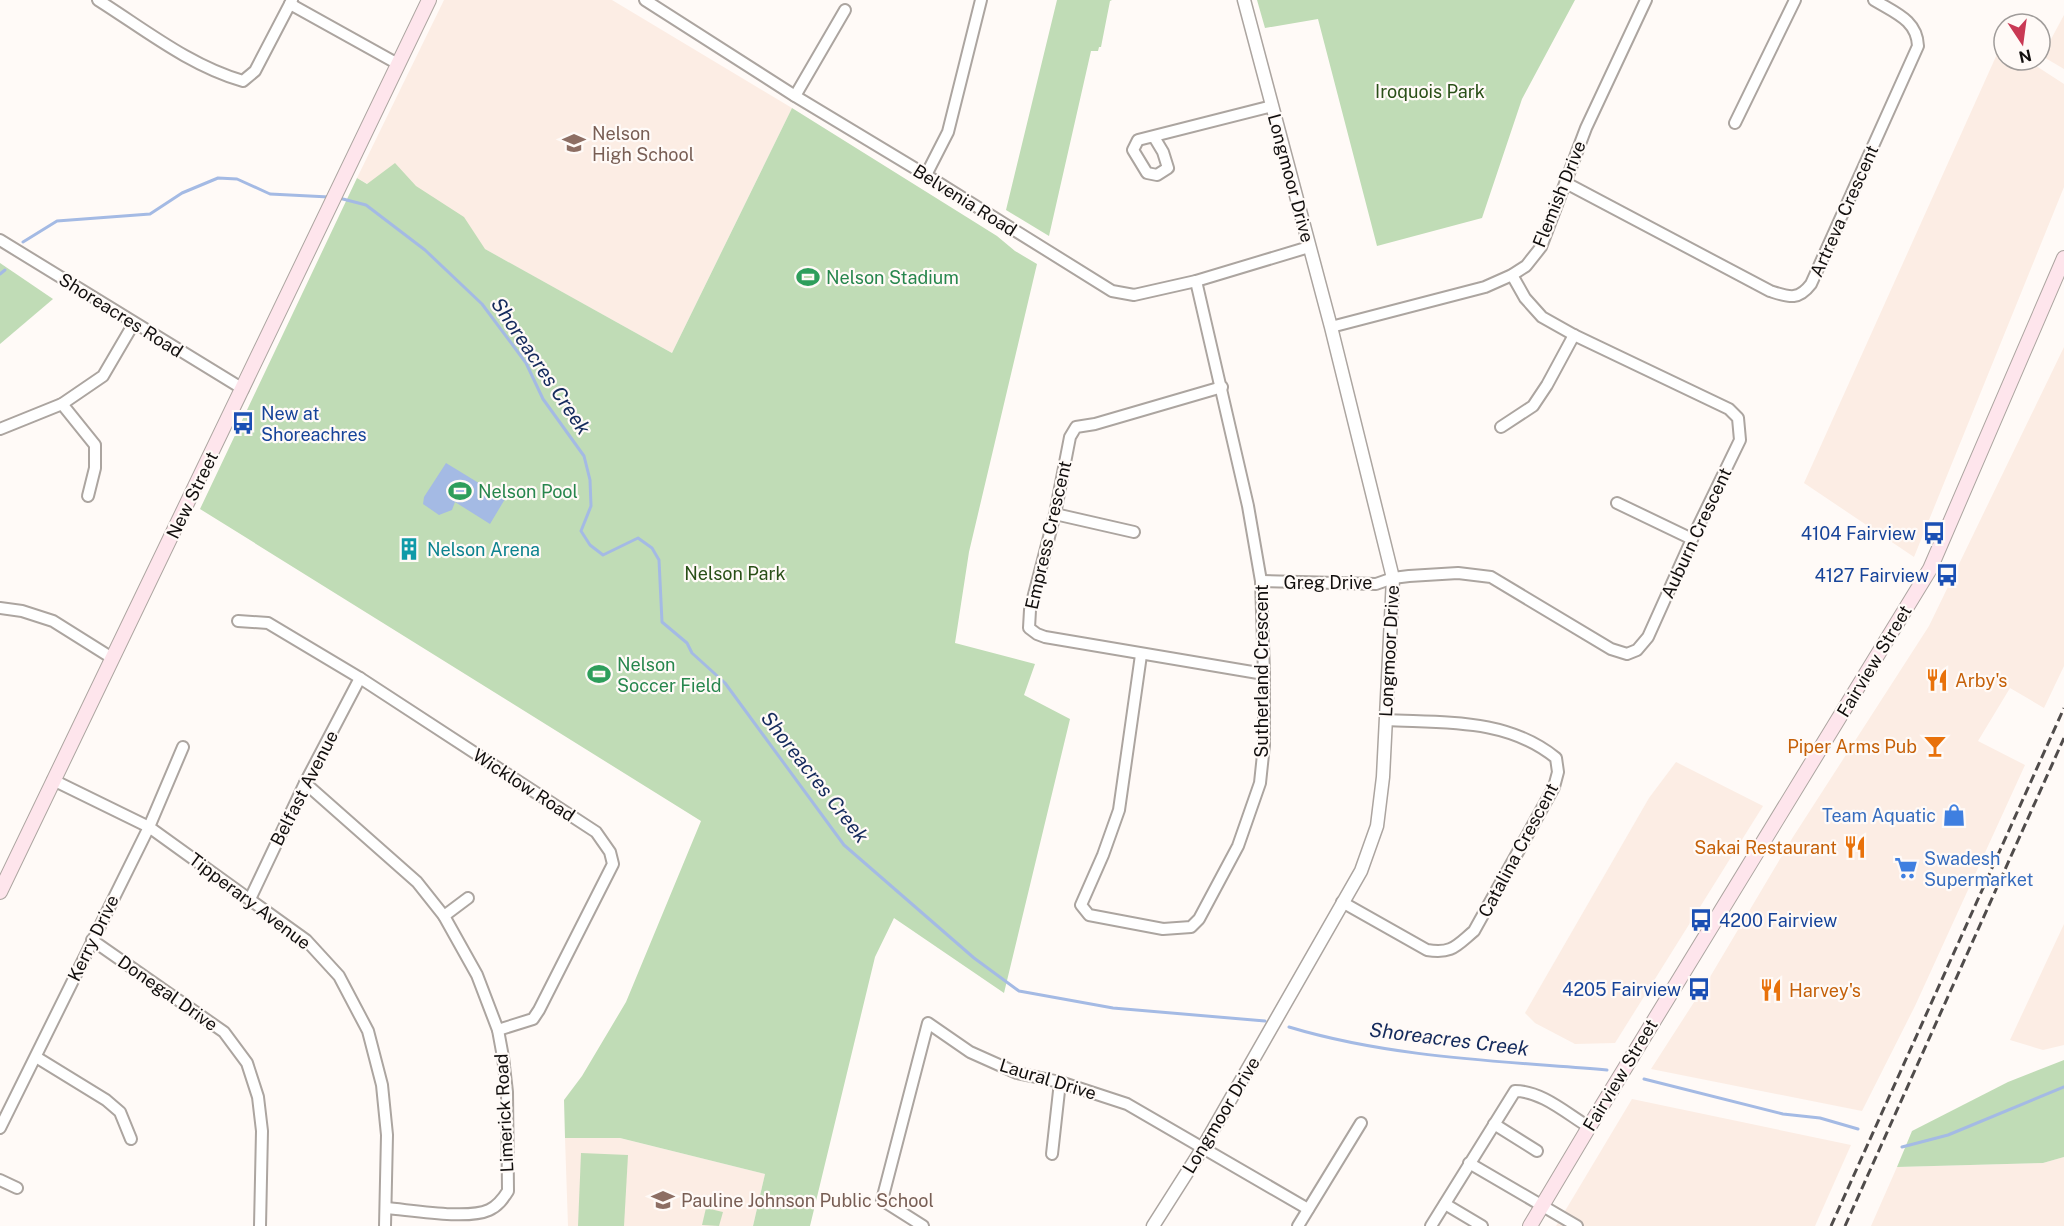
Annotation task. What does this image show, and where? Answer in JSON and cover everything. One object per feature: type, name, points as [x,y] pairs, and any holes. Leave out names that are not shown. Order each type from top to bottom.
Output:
[{"type":"main road","name":"New Street","points":[[0,892],[429,0]]},
{"type":"main road","name":"Fairview Street","points":[[1530,1226],[1930,569],[2064,258]]},
{"type":"street","points":[[98,0],[196,63],[243,81],[255,71],[291,2],[398,64]]},
{"type":"street","name":"Belvenia Road","points":[[645,0],[795,96],[1112,291],[1134,295],[1196,281],[1309,247]]},
{"type":"street","points":[[926,175],[948,132],[981,0]]},
{"type":"street","name":"Longmoor Drive","points":[[1153,1226],[1202,1149],[1361,871],[1377,825],[1383,777],[1393,578],[1331,327],[1244,0]]},
{"type":"street","name":"Flemish Drive","points":[[1331,327],[1485,287],[1526,266],[1541,247],[1586,128],[1646,0]]},
{"type":"street","points":[[1735,123],[1796,0]]},
{"type":"street","name":"Artreva Crescent","points":[[1566,183],[1770,291],[1790,297],[1803,294],[1811,284],[1918,46],[1918,35],[1912,24],[1874,0]]},
{"type":"street","points":[[795,96],[846,10]]},
{"type":"street","points":[[1155,137],[1272,106]]},
{"type":"street","name":"Shoreacres Road","points":[[0,240],[243,389]]},
{"type":"street","name":"Auburn Crescent","points":[[1393,578],[1458,573],[1491,577],[1611,649],[1627,654],[1636,650],[1648,638],[1692,538],[1740,440],[1738,418],[1729,409],[1574,335],[1542,317],[1525,298],[1512,275]]},
{"type":"street","name":"Sutherland Crescent","points":[[1141,655],[1119,810],[1103,855],[1081,905],[1089,915],[1163,929],[1191,927],[1200,920],[1238,846],[1260,783],[1264,745],[1261,582],[1248,506],[1196,281]]},
{"type":"street","points":[[0,429],[62,404],[103,376],[134,324]]},
{"type":"street","points":[[1501,427],[1533,406],[1574,335]]},
{"type":"street","name":"Empress Crescent","points":[[1222,387],[1076,428],[1070,437],[1055,514],[1030,610],[1029,628],[1045,637],[1264,674]]},
{"type":"street","points":[[62,404],[96,445],[95,468],[88,496]]},
{"type":"street","points":[[1617,502],[1692,538]]},
{"type":"street","points":[[1055,514],[1134,532]]},
{"type":"street","name":"Greg Drive","points":[[1261,582],[1377,584],[1393,578]]},
{"type":"street","points":[[0,608],[22,611],[53,621],[112,658]]},
{"type":"street","name":"Wicklow Road","points":[[238,621],[268,623],[360,678],[596,832],[610,852],[613,864],[539,1010],[533,1019],[498,1030]]},
{"type":"street","name":"Belfast Avenue","points":[[250,899],[305,783],[360,678]]},
{"type":"street","name":"Catalina Crescent","points":[[1342,902],[1427,950],[1443,952],[1458,945],[1474,931],[1554,787],[1558,772],[1556,758],[1544,747],[1500,729],[1478,724],[1386,720]]},
{"type":"street","name":"Kerry Drive","points":[[0,1128],[149,827],[183,747]]},
{"type":"street","name":"Tipperary Avenue","points":[[53,780],[149,827],[306,940],[339,976],[368,1031],[382,1085],[387,1135],[385,1226]]},
{"type":"street","name":"Limerick Road","points":[[305,783],[417,882],[444,916],[477,975],[498,1030],[507,1092],[508,1191],[500,1204],[478,1213],[386,1208]]},
{"type":"street","points":[[444,916],[468,898]]},
{"type":"street","name":"Donegal Drive","points":[[92,940],[224,1032],[247,1063],[258,1096],[262,1131],[260,1226]]},
{"type":"street","name":"Laural Drive","points":[[923,1226],[882,1200],[928,1023],[970,1052],[1017,1073],[1060,1082],[1126,1104],[1308,1209]]},
{"type":"street","points":[[36,1057],[120,1112],[131,1139]]},
{"type":"street","points":[[1052,1154],[1060,1082]]},
{"type":"street","points":[[1431,1226],[1515,1091],[1524,1091],[1545,1100],[1589,1127]]},
{"type":"street","points":[[1298,1226],[1361,1122]]},
{"type":"street","points":[[1494,1124],[1537,1151]]},
{"type":"street","points":[[1469,1163],[1577,1226]]},
{"type":"street","points":[[0,1180],[17,1188]]},
{"type":"street","points":[[1445,1204],[1482,1226]]},
{"type":"shaded area","name":"Nelson High School","points":[[444,0],[612,0],[792,108],[672,353],[357,178]]},
{"type":"shaded area","points":[[2064,15],[2064,69],[2052,62],[2052,37]]},
{"type":"shaded area","points":[[1992,65],[1992,72],[2046,72],[2064,84],[2064,187],[1914,557],[1804,483]]},
{"type":"shaded area","points":[[2064,347],[2064,666],[2044,708],[2010,688],[1978,741],[2025,765],[1915,1006],[1862,1111],[1651,1069],[1707,982],[1793,837],[1929,626]]},
{"type":"shaded area","points":[[1676,762],[1763,806],[1615,1043],[1575,1044],[1535,1023],[1525,1013],[1649,798]]},
{"type":"shaded area","points":[[2064,924],[2064,1045],[2043,1050],[2010,1040]]},
{"type":"shaded area","points":[[1632,1099],[1851,1145],[1815,1226],[1556,1226]]},
{"type":"shaded area","name":"Pauline Johnson Public School","points":[[565,1138],[620,1138],[765,1174],[753,1226],[568,1226]]},
{"type":"shaded area","points":[[2064,1157],[2064,1226],[1871,1226],[1897,1167],[2043,1163]]},
{"type":"green space","points":[[1057,0],[1112,0],[1101,47],[1098,51],[1091,51],[1049,236],[1006,210]]},
{"type":"green space","name":"Iroquois Park","points":[[1257,0],[1575,0],[1522,99],[1482,218],[1377,246],[1318,19],[1265,28]]},
{"type":"green space","name":"Nelson Park","points":[[792,108],[997,236],[1015,251],[1037,264],[969,552],[955,643],[1035,664],[1024,695],[1070,719],[1004,993],[894,918],[875,957],[810,1226],[753,1226],[765,1174],[620,1138],[565,1138],[564,1100],[582,1076],[626,1002],[701,821],[200,509],[357,178],[367,184],[395,163],[416,186],[464,217],[485,249],[672,353]]},
{"type":"green space","points":[[0,263],[53,299],[0,344]]},
{"type":"green space","points":[[2064,1060],[2064,1157],[2043,1163],[1897,1167],[1912,1131],[2008,1082]]},
{"type":"green space","points":[[581,1153],[628,1155],[624,1226],[578,1226]]},
{"type":"green space","points":[[706,1208],[723,1212],[719,1226],[702,1225]]},
{"type":"water","name":"Nelson Pool","points":[[446,463],[505,499],[490,524],[455,502],[452,510],[439,515],[423,504],[424,497]]},
{"type":"waterway","name":"Shoreacres Creek","points":[[23,242],[57,221],[150,214],[182,193],[218,178],[237,179],[270,194],[329,197]]},
{"type":"waterway","name":"Shoreacres Creek","points":[[339,198],[366,205],[425,250],[482,304],[526,363],[543,399],[584,456],[590,480],[591,506],[581,531],[590,545],[603,555],[638,538],[652,548],[659,560],[662,622],[687,643],[692,653],[725,683],[844,845],[974,958],[1019,991],[1113,1008],[1265,1021]]},
{"type":"waterway","name":"Shoreacres Creek","points":[[0,274],[5,270]]},
{"type":"waterway","name":"Shoreacres Creek","points":[[1289,1027],[1367,1046],[1407,1052],[1607,1070]]},
{"type":"waterway","name":"Shoreacres Creek","points":[[1644,1079],[1783,1114],[1820,1118],[1858,1129]]},
{"type":"waterway","name":"Shoreacres Creek","points":[[1902,1147],[1948,1135],[2064,1087]]},
{"type":"railway","points":[[1831,1226],[2064,708]]},
{"type":"railway","points":[[1845,1226],[2064,738]]},
{"type":"place","name":"Nelson High School","points":[[574,143]]},
{"type":"place","name":"Nelson Stadium","points":[[808,277]]},
{"type":"place","name":"New at Shoreachres","points":[[243,423]]},
{"type":"place","name":"Nelson Pool","points":[[460,491]]},
{"type":"place","name":"4104 Fairview","points":[[1934,533]]},
{"type":"place","name":"Nelson Arena","points":[[409,549]]},
{"type":"place","name":"4127 Fairview","points":[[1947,575]]},
{"type":"place","name":"Nelson Soccer Field","points":[[599,674]]},
{"type":"place","name":"Arby's","points":[[1937,680]]},
{"type":"place","name":"Piper Arms Pub","points":[[1935,746]]},
{"type":"place","name":"Team Aquatic","points":[[1954,815]]},
{"type":"place","name":"Sakai Restaurant","points":[[1855,847]]},
{"type":"place","name":"Swadesh Supermarket","points":[[1906,868]]},
{"type":"place","name":"4200 Fairview","points":[[1701,920]]},
{"type":"place","name":"4205 Fairview","points":[[1699,989]]},
{"type":"place","name":"Harvey's","points":[[1771,990]]},
{"type":"place","name":"Pauline Johnson Public School","points":[[663,1200]]}]
